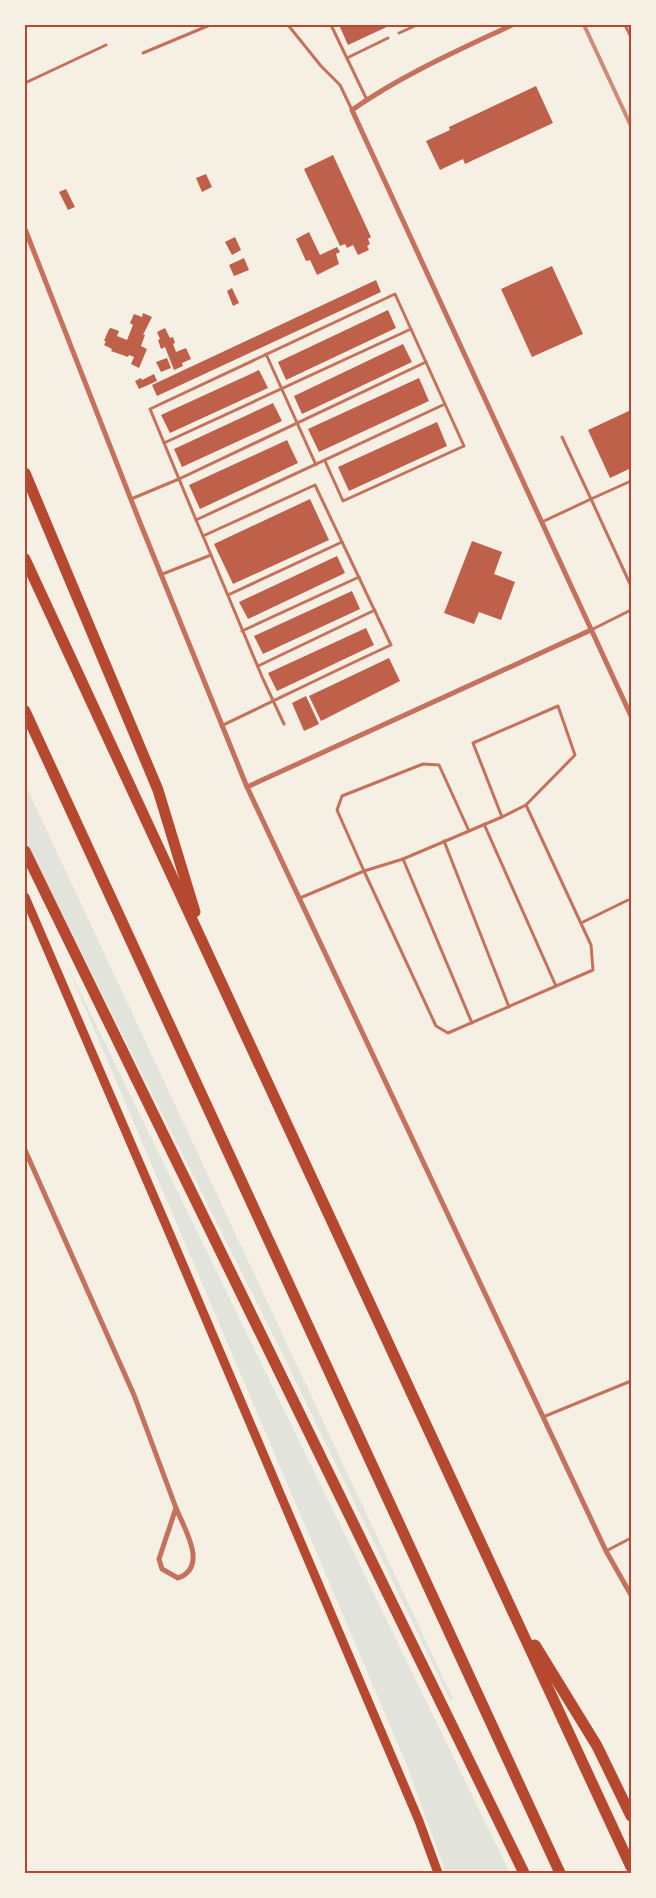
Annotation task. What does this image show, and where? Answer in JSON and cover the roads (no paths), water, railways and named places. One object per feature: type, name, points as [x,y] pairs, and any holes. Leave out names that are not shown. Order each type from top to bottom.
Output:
[{"type":"highway","points":[[25,473],[158,790],[208,954]]},
{"type":"highway","points":[[25,559],[631,1867]]},
{"type":"highway","points":[[25,711],[560,1873]]},
{"type":"highway","points":[[25,851],[524,1873]]},
{"type":"highway","points":[[505,1597],[596,1746],[631,1816]]},
{"type":"main road","points":[[25,897],[411,1803],[438,1873]]},
{"type":"street","points":[[512,25],[434,62],[352,110],[631,716]]},
{"type":"street","points":[[25,228],[160,574],[247,787],[606,1551],[631,1595]]},
{"type":"street","points":[[247,787],[591,630]]},
{"type":"street","points":[[25,1150],[134,1395],[194,1556],[192,1567],[186,1575],[178,1578],[162,1569],[159,1558],[176,1508]]},
{"type":"lane","points":[[143,53],[210,25]]},
{"type":"lane","points":[[288,25],[321,66],[340,85],[352,110]]},
{"type":"lane","points":[[331,25],[367,100]]},
{"type":"lane","points":[[399,34],[417,25]]},
{"type":"lane","points":[[625,25],[631,37]]},
{"type":"lane","points":[[347,58],[388,38]]},
{"type":"lane","points":[[25,83],[106,45]]},
{"type":"lane","points":[[284,724],[242,631],[150,409],[395,294],[464,446],[343,501],[325,461]]},
{"type":"lane","points":[[164,444],[411,329]]},
{"type":"lane","points":[[266,354],[316,465]]},
{"type":"lane","points":[[131,499],[179,479],[426,362]]},
{"type":"lane","points":[[196,520],[445,404]]},
{"type":"lane","points":[[562,437],[631,586]]},
{"type":"lane","points":[[541,522],[631,481]]},
{"type":"lane","points":[[203,536],[315,485],[391,645],[221,726]]},
{"type":"lane","points":[[228,595],[342,542]]},
{"type":"lane","points":[[160,574],[211,555]]},
{"type":"lane","points":[[242,631],[359,577]]},
{"type":"lane","points":[[258,666],[374,610]]},
{"type":"lane","points":[[591,630],[631,610]]},
{"type":"lane","points":[[299,898],[364,871],[403,859],[502,817],[526,805],[575,756],[558,706],[473,744],[502,817]]},
{"type":"lane","points":[[469,831],[439,765],[423,764],[342,796],[337,810],[436,1026],[448,1033],[593,970],[591,945],[526,805]]},
{"type":"lane","points":[[484,824],[556,986]]},
{"type":"lane","points":[[444,841],[509,1006]]},
{"type":"lane","points":[[403,859],[472,1022]]},
{"type":"lane","points":[[581,923],[628,900]]},
{"type":"lane","points":[[543,1417],[631,1381]]},
{"type":"lane","points":[[606,1551],[631,1538]]},
{"type":"railway","points":[[584,25],[631,126]]}]
